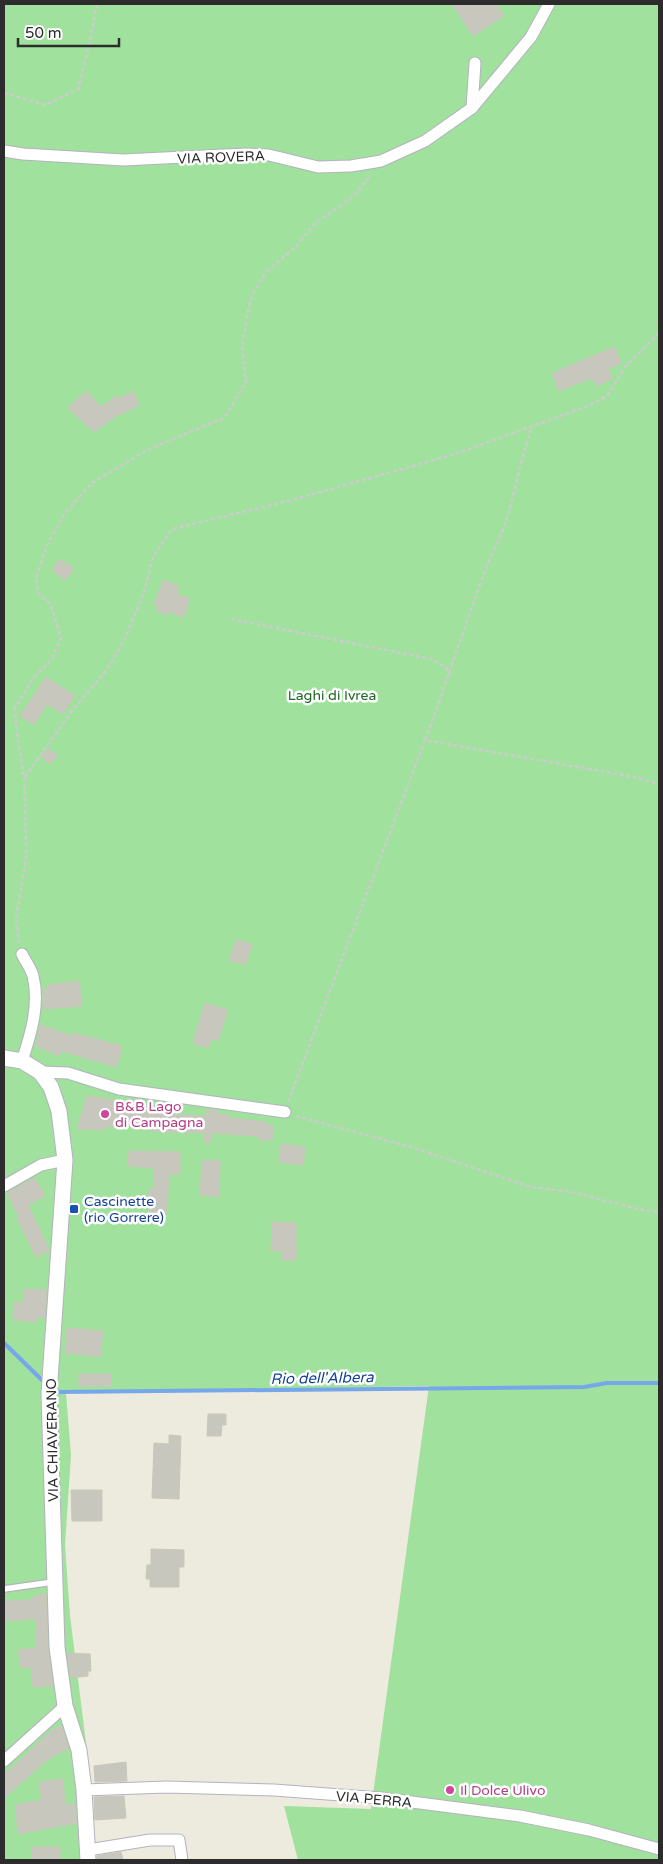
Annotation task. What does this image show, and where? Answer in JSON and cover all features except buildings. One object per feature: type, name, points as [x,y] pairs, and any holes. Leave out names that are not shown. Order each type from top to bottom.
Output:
[{"type":"street","name":"VIA ROVERA","points":[[4,150],[32,155],[123,160],[246,154],[269,155],[318,167],[351,166],[381,161],[425,140],[472,108],[531,37],[549,4]]},
{"type":"street","points":[[472,108],[475,63]]},
{"type":"street","points":[[22,954],[32,975],[35,996],[31,1034],[22,1061]]},
{"type":"street","name":"VIA CHIAVERANO","points":[[4,1058],[22,1061],[40,1072],[51,1087],[59,1111],[65,1160],[50,1387],[57,1647],[65,1706],[78,1750],[84,1790],[88,1855],[150,1840],[179,1840],[182,1860]]},
{"type":"street","points":[[40,1072],[68,1073],[119,1088],[285,1112]]},
{"type":"street","points":[[4,1186],[41,1165],[65,1160]]},
{"type":"street","points":[[4,1761],[65,1706]]},
{"type":"street","name":"VIA PERRA","points":[[84,1790],[167,1787],[274,1790],[382,1798],[520,1816],[589,1830],[659,1849]]},
{"type":"lane","points":[[4,1589],[55,1582]]},
{"type":"path","points":[[4,93],[46,105],[78,89],[89,46],[96,4]]},
{"type":"path","points":[[22,954],[17,937],[16,918],[26,859],[24,778],[15,708],[34,677],[52,659],[61,638],[51,605],[38,593],[36,577],[47,545],[66,512],[92,483],[149,449],[224,418],[246,382],[242,346],[249,305],[254,291],[266,272],[296,246],[315,223],[354,196],[381,161]]},
{"type":"path","points":[[24,778],[71,712],[106,671],[124,641],[144,592],[153,557],[172,529],[292,500],[446,457],[588,406],[608,395],[624,368],[659,333]]},
{"type":"path","points":[[532,427],[503,530],[485,570],[450,675],[285,1112],[411,1147],[531,1187],[572,1192],[659,1212]]},
{"type":"path","points":[[231,619],[431,659],[446,667],[450,675]]},
{"type":"path","points":[[425,740],[635,776],[659,784]]},
{"type":"green space","name":"Laghi di Ivrea","points":[[4,4],[659,4],[659,1860],[298,1860],[284,1806],[371,1809],[429,1386],[66,1393],[71,1455],[65,1545],[70,1616],[92,1790],[93,1860],[4,1860]]},
{"type":"waterway","name":"Rio dell'Albera","points":[[4,1343],[45,1383]]},
{"type":"waterway","name":"Rio dell'Albera","points":[[53,1388],[59,1392],[584,1387],[607,1383],[659,1383]]},
{"type":"place","name":"B&B Lago di Campagna","points":[[105,1114]]},
{"type":"place","name":"Cascinette (rio Gorrere)","points":[[74,1209]]},
{"type":"place","name":"Il Dolce Ulivo","points":[[450,1790]]}]
